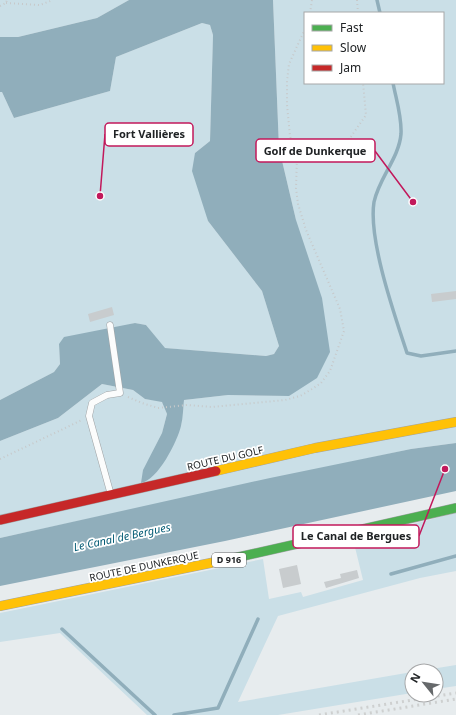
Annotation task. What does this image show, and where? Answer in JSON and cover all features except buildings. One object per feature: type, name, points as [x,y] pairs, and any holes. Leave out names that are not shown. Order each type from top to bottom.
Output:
[{"type":"street","name":"ROUTE DU GOLF","points":[[0,520],[111,496],[315,448],[456,422]]},
{"type":"street","name":"ROUTE DE DUNKERQUE","points":[[0,606],[275,550],[406,518],[456,508]]},
{"type":"lane","points":[[110,325],[120,393],[107,395],[92,403],[89,416],[111,496]]},
{"type":"path","points":[[6,4],[7,0]]},
{"type":"path","points":[[0,6],[6,4],[40,5],[53,0]]},
{"type":"path","points":[[310,12],[312,0]]},
{"type":"path","points":[[357,0],[358,12]]},
{"type":"path","points":[[120,393],[142,403],[158,408],[180,406],[217,407],[271,402],[300,396],[321,383],[330,371],[344,331],[340,309],[306,230],[298,204],[296,188],[297,156],[290,136],[287,81],[289,64],[304,31]]},
{"type":"path","points":[[297,156],[314,160],[329,159],[350,138],[366,115],[363,84]]},
{"type":"path","points":[[0,459],[89,416]]},
{"type":"shaded area","points":[[0,0],[129,0],[97,18],[18,37],[0,37]]},
{"type":"shaded area","points":[[273,0],[456,0],[456,443],[411,449],[0,538],[0,441],[58,418],[102,384],[133,390],[145,399],[162,401],[167,414],[162,433],[153,451],[181,426],[184,400],[228,395],[289,396],[296,220],[279,148]]},
{"type":"shaded area","points":[[202,23],[210,25],[213,35],[210,141],[195,153],[208,221],[262,291],[279,346],[274,354],[266,356],[164,348],[146,325],[135,323],[59,344],[60,364],[54,372],[0,400],[0,92],[2,92],[14,118],[110,91],[116,57]]},
{"type":"shaded area","points":[[456,513],[456,571],[420,578],[278,616],[238,702],[404,673],[404,694],[278,715],[147,715],[60,633],[0,642],[0,613],[263,559],[269,599],[301,592],[303,597],[363,580],[353,539]]},
{"type":"shaded area","points":[[456,665],[456,686],[444,688],[444,667]]},
{"type":"water","points":[[129,0],[273,0],[279,148],[296,220],[322,298],[330,352],[317,378],[289,396],[228,395],[184,400],[181,426],[171,450],[154,475],[141,483],[143,470],[162,433],[167,414],[162,402],[145,399],[133,390],[102,384],[58,418],[0,441],[0,400],[54,372],[60,364],[59,344],[64,337],[135,323],[146,325],[165,348],[266,356],[274,354],[279,346],[262,291],[208,221],[192,171],[195,153],[210,141],[213,35],[210,25],[202,23],[116,57],[110,91],[14,118],[2,92],[0,92],[0,37],[18,37],[97,18]]},
{"type":"water","points":[[456,443],[456,491],[225,541],[0,586],[0,538],[270,478],[411,449]]},
{"type":"waterway","points":[[377,0],[380,12]]},
{"type":"waterway","points":[[393,84],[400,115],[401,134],[397,151],[380,185],[374,202],[373,218],[379,257],[407,353],[421,356],[456,351]]},
{"type":"waterway","points":[[391,574],[456,556]]},
{"type":"waterway","points":[[174,715],[218,708],[258,619]]},
{"type":"waterway","points":[[62,629],[155,715]]},
{"type":"railway","points":[[319,715],[456,693]]},
{"type":"railway","points":[[358,715],[456,699]]},
{"type":"traffic: fast","points":[[230,559],[456,508]]},
{"type":"traffic: slow","points":[[216,471],[315,448],[456,422]]},
{"type":"traffic: slow","points":[[0,606],[230,559]]},
{"type":"traffic: jam","points":[[0,520],[216,471]]},
{"type":"place","name":"Fort Vallières","points":[[100,196]]},
{"type":"place","name":"Golf de Dunkerque","points":[[413,202]]},
{"type":"place","name":"Le Canal de Bergues","points":[[445,469]]}]
